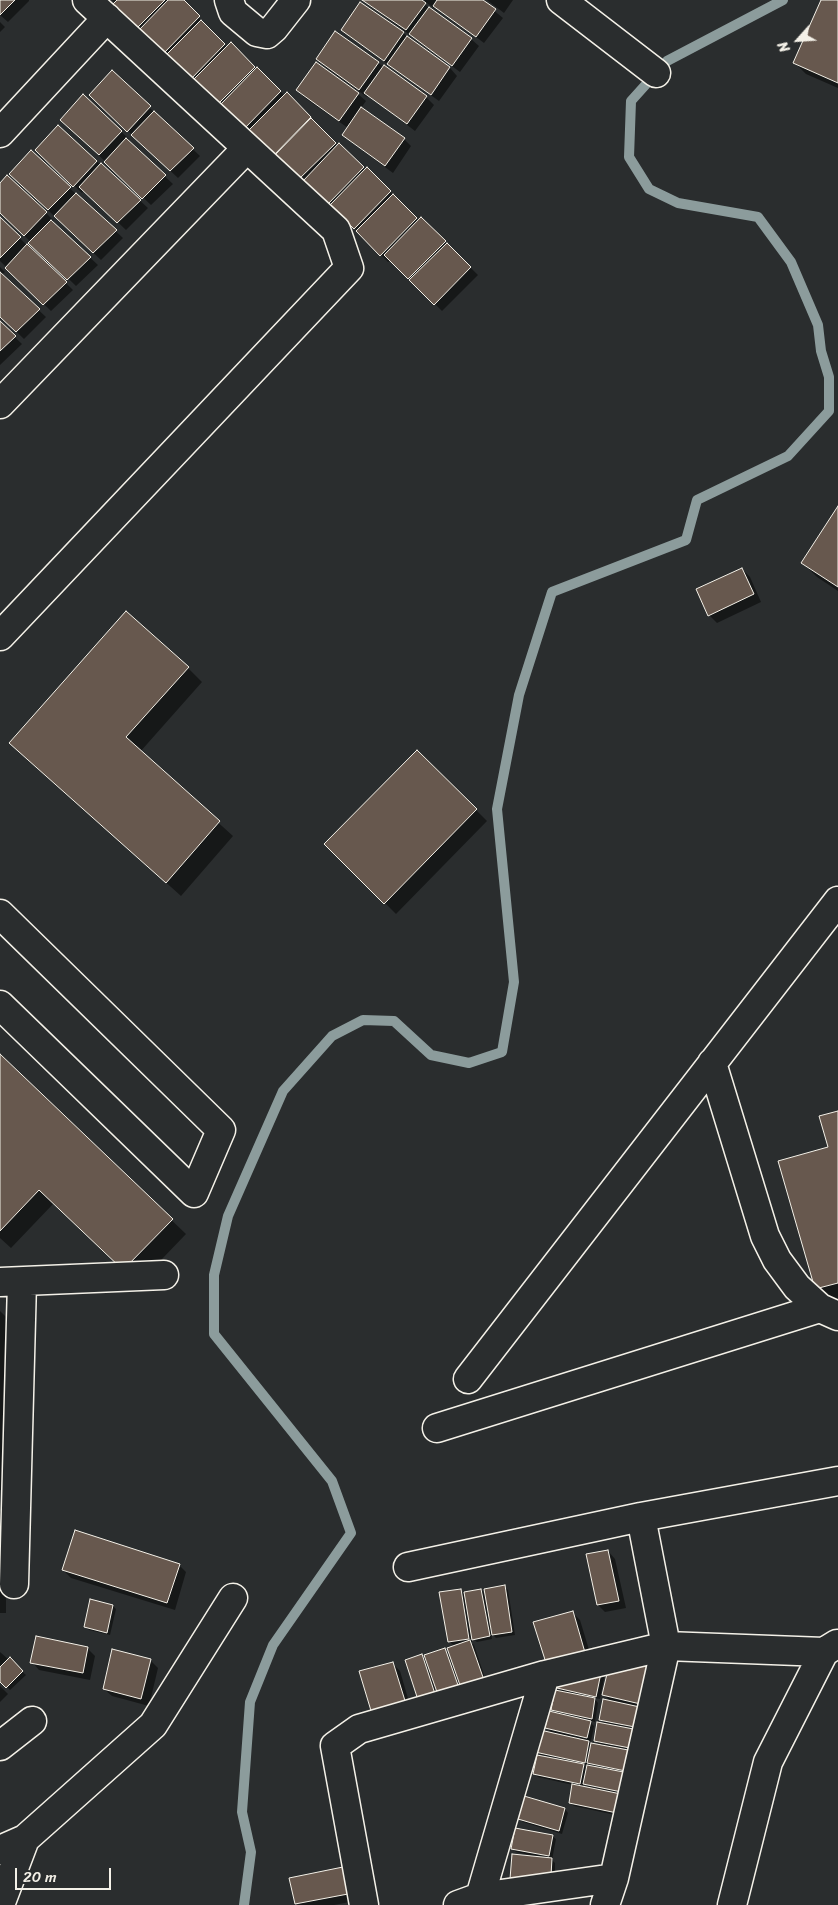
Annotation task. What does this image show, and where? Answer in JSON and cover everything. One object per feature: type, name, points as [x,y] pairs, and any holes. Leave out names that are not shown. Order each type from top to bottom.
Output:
[{"type":"street","points":[[0,636],[349,268],[336,230],[87,0]]},
{"type":"street","points":[[229,0],[233,12],[257,32],[267,34],[296,0]]},
{"type":"street","points":[[561,0],[656,74]]},
{"type":"street","points":[[0,133],[107,18]]},
{"type":"street","points":[[0,404],[247,148]]},
{"type":"street","points":[[468,1379],[838,901]]},
{"type":"street","points":[[0,914],[221,1130],[194,1193],[0,1005]]},
{"type":"street","points":[[712,1063],[765,1236],[782,1267],[797,1287],[829,1312]]},
{"type":"street","points":[[14,1584],[8,1491],[11,1282],[164,1275]]},
{"type":"street","points":[[437,1428],[829,1312]]},
{"type":"street","points":[[408,1567],[641,1517],[838,1481]]},
{"type":"street","points":[[605,1905],[614,1878],[666,1646],[641,1517]]},
{"type":"street","points":[[0,1850],[25,1839],[153,1725],[233,1598]]},
{"type":"street","points":[[364,1905],[335,1746],[359,1729],[545,1676],[666,1646],[831,1648],[768,1762],[732,1905]]},
{"type":"street","points":[[545,1676],[469,1901],[614,1878]]},
{"type":"street","points":[[0,1746],[32,1721]]},
{"type":"street","points":[[0,1905],[25,1839]]},
{"type":"building","points":[[0,0],[15,0],[0,15]]},
{"type":"building","points":[[117,0],[165,0],[137,28],[113,4]]},
{"type":"building","points":[[168,0],[184,0],[200,16],[163,54],[139,30]]},
{"type":"building","points":[[362,0],[422,0],[426,3],[406,30]]},
{"type":"building","points":[[437,0],[483,0],[496,9],[476,37],[433,6]]},
{"type":"building","points":[[821,0],[838,0],[838,83],[793,63]]},
{"type":"building","points":[[360,2],[404,32],[384,61],[341,30]]},
{"type":"building","points":[[429,7],[472,38],[452,66],[409,34]]},
{"type":"building","points":[[201,20],[225,44],[189,81],[164,57]]},
{"type":"building","points":[[335,31],[379,62],[359,90],[316,59]]},
{"type":"building","points":[[407,36],[450,67],[431,95],[387,64]]},
{"type":"building","points":[[231,42],[255,67],[218,104],[193,80]]},
{"type":"building","points":[[316,62],[359,93],[339,121],[296,90]]},
{"type":"building","points":[[384,65],[427,96],[407,124],[364,93]]},
{"type":"building","points":[[257,67],[281,91],[244,129],[220,105]]},
{"type":"building","points":[[112,70],[151,106],[127,132],[89,95]]},
{"type":"building","points":[[287,92],[311,117],[274,155],[249,130]]},
{"type":"building","points":[[83,94],[122,131],[99,155],[60,120]]},
{"type":"building","points":[[361,107],[405,138],[385,166],[342,135]]},
{"type":"building","points":[[154,111],[194,148],[170,171],[131,135]]},
{"type":"building","points":[[311,118],[336,143],[298,180],[274,156]]},
{"type":"building","points":[[58,125],[97,161],[73,187],[35,150]]},
{"type":"building","points":[[126,138],[166,175],[142,199],[104,162]]},
{"type":"building","points":[[339,143],[364,167],[327,205],[303,181]]},
{"type":"building","points":[[31,150],[71,187],[48,210],[9,174]]},
{"type":"building","points":[[101,163],[141,200],[117,223],[79,187]]},
{"type":"building","points":[[367,167],[391,191],[354,229],[330,205]]},
{"type":"building","points":[[7,175],[47,212],[24,236],[0,213],[0,183]]},
{"type":"building","points":[[76,193],[117,230],[93,253],[54,216]]},
{"type":"building","points":[[393,194],[417,218],[380,256],[356,231]]},
{"type":"building","points":[[0,217],[21,237],[0,258]]},
{"type":"building","points":[[421,217],[446,241],[408,279],[384,255]]},
{"type":"building","points":[[51,220],[91,257],[67,280],[28,243]]},
{"type":"building","points":[[447,243],[471,267],[434,305],[409,280]]},
{"type":"building","points":[[27,244],[67,282],[43,305],[5,268]]},
{"type":"building","points":[[0,272],[40,309],[16,332],[0,317]]},
{"type":"building","points":[[0,321],[16,336],[0,351]]},
{"type":"building","points":[[838,506],[838,587],[801,563]]},
{"type":"building","points":[[742,568],[754,594],[708,616],[696,589]]},
{"type":"building","points":[[126,611],[189,667],[126,737],[220,821],[166,883],[9,743]]},
{"type":"building","points":[[417,750],[477,809],[384,904],[324,844]]},
{"type":"building","points":[[0,1054],[173,1219],[123,1270],[39,1190],[0,1231]]},
{"type":"building","points":[[838,1111],[838,1283],[815,1289],[778,1161],[828,1147],[819,1116]]},
{"type":"building","points":[[75,1530],[180,1564],[167,1603],[62,1570]]},
{"type":"building","points":[[608,1550],[619,1601],[597,1605],[586,1554]]},
{"type":"building","points":[[505,1585],[512,1632],[492,1635],[484,1589]]},
{"type":"building","points":[[461,1589],[469,1639],[448,1642],[439,1592]]},
{"type":"building","points":[[481,1589],[490,1636],[472,1640],[464,1592]]},
{"type":"building","points":[[90,1599],[113,1605],[107,1633],[84,1627]]},
{"type":"building","points":[[573,1611],[586,1656],[547,1666],[533,1622]]},
{"type":"building","points":[[36,1636],[88,1647],[83,1673],[30,1663]]},
{"type":"building","points":[[470,1640],[485,1683],[462,1691],[447,1648]]},
{"type":"building","points":[[445,1648],[459,1688],[438,1695],[424,1655]]},
{"type":"building","points":[[112,1649],[151,1659],[141,1699],[103,1689]]},
{"type":"building","points":[[422,1654],[436,1697],[419,1703],[405,1660]]},
{"type":"building","points":[[661,1655],[649,1706],[602,1695],[610,1661]]},
{"type":"building","points":[[10,1657],[23,1671],[6,1688],[0,1682],[0,1667]]},
{"type":"building","points":[[393,1662],[406,1704],[372,1714],[359,1671]]},
{"type":"building","points":[[602,1668],[596,1697],[557,1688],[560,1672]]},
{"type":"building","points":[[555,1690],[595,1698],[592,1719],[551,1710]]},
{"type":"building","points":[[603,1699],[649,1709],[645,1729],[599,1720]]},
{"type":"building","points":[[549,1711],[591,1721],[587,1738],[545,1728]]},
{"type":"building","points":[[597,1722],[644,1731],[640,1750],[594,1741]]},
{"type":"building","points":[[540,1730],[589,1741],[585,1763],[535,1752]]},
{"type":"building","points":[[591,1743],[639,1752],[635,1773],[587,1763]]},
{"type":"building","points":[[537,1755],[584,1764],[580,1784],[533,1774]]},
{"type":"building","points":[[587,1765],[634,1774],[631,1794],[583,1784]]},
{"type":"building","points":[[572,1784],[621,1794],[617,1813],[569,1803]]},
{"type":"building","points":[[524,1796],[565,1808],[559,1831],[518,1819]]},
{"type":"building","points":[[515,1828],[553,1835],[549,1856],[511,1849]]},
{"type":"building","points":[[512,1854],[552,1858],[551,1876],[510,1879]]},
{"type":"building","points":[[343,1867],[348,1894],[295,1904],[289,1878]]},
{"type":"waterway","points":[[244,1905],[251,1852],[242,1812],[250,1702],[273,1645],[351,1533],[332,1481],[214,1334],[214,1275],[228,1216],[283,1091],[332,1036],[363,1020],[394,1021],[431,1055],[469,1063],[502,1052],[514,982],[497,809],[519,695],[552,592],[686,540],[697,500],[788,456],[829,411],[829,377],[821,351],[818,325],[791,262],[758,217],[678,203],[649,189],[629,157],[631,101],[667,61],[783,0]]}]
